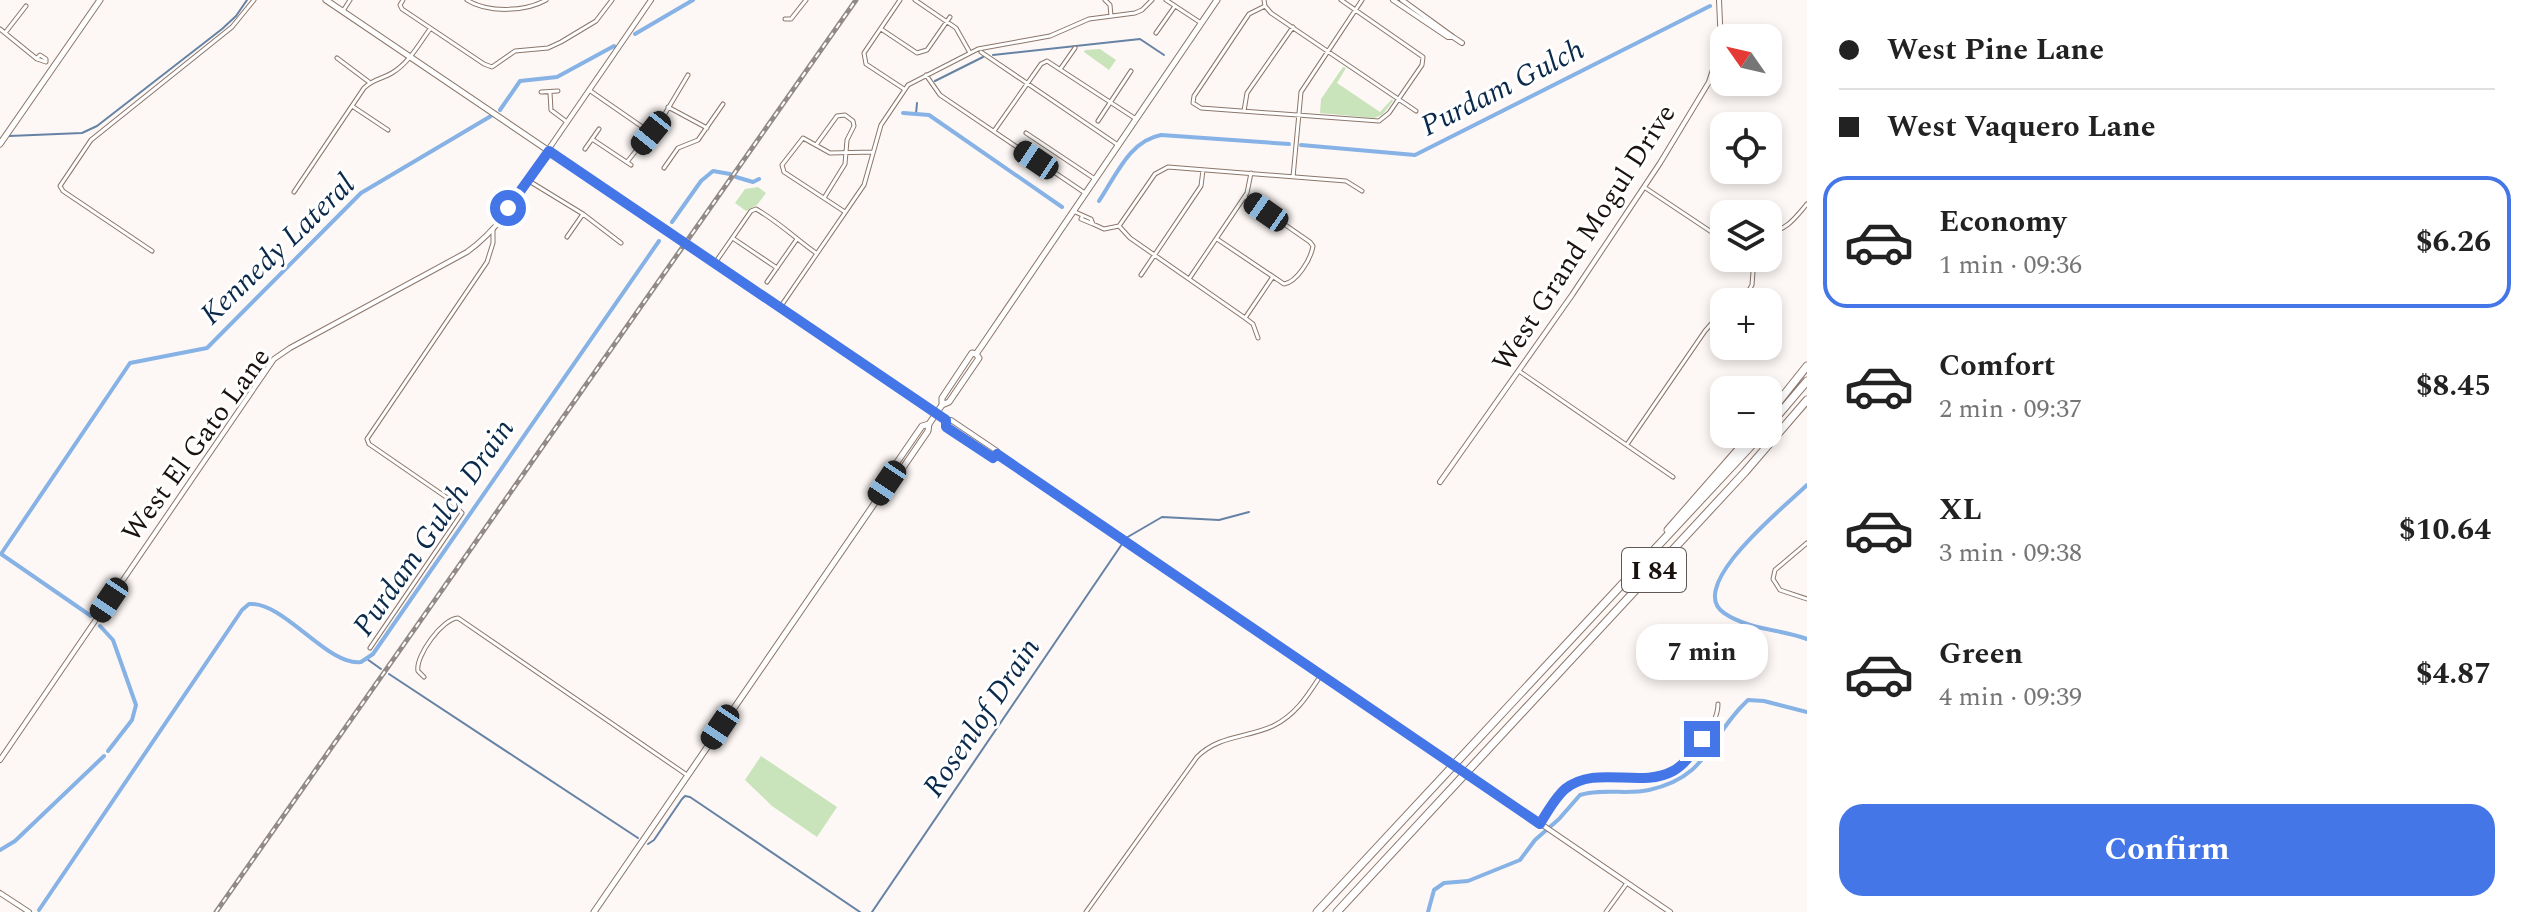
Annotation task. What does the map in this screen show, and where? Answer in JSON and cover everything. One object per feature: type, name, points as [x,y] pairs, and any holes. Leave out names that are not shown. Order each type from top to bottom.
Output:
[{"type":"highway","points":[[1782,397],[1807,366]]},
{"type":"highway","points":[[1782,410],[1807,381]]},
{"type":"highway","name":"I 84","points":[[1337,912],[1745,472],[1807,400]]},
{"type":"highway","points":[[1594,617],[1740,448]]},
{"type":"highway","name":"I 84","points":[[1317,912],[1749,448]]},
{"type":"main road","points":[[1,142],[100,0]]},
{"type":"main road","points":[[326,0],[936,413]]},
{"type":"main road","points":[[594,912],[894,475],[891,471],[922,426],[929,424],[972,353],[976,354],[1217,0]]},
{"type":"street","points":[[152,251],[60,186],[91,140],[232,27],[254,0]]},
{"type":"street","points":[[340,10],[343,0]]},
{"type":"street","points":[[340,10],[350,0]]},
{"type":"street","points":[[467,0],[485,9],[533,6],[546,0]]},
{"type":"street","points":[[401,2],[431,28],[492,67],[515,51],[548,48],[561,42],[596,21],[612,0]]},
{"type":"street","name":"West El Gato Lane","points":[[0,760],[274,359],[484,240],[529,181],[651,0]]},
{"type":"street","points":[[785,19],[791,19],[806,0]]},
{"type":"street","points":[[900,0],[864,53],[864,59],[866,64],[904,89]]},
{"type":"street","points":[[915,0],[961,34],[969,52]]},
{"type":"street","points":[[780,308],[864,185],[881,125],[904,89],[969,52],[986,46],[1050,36],[1089,19],[1142,10],[1152,0]]},
{"type":"street","points":[[1166,0],[1201,23]]},
{"type":"street","points":[[1341,0],[1423,57],[1422,65],[1399,99],[1383,119],[1373,121],[1201,108],[1193,103],[1194,96],[1249,14],[1264,3],[1293,27],[1399,99],[1416,111]]},
{"type":"street","points":[[1293,177],[1301,92],[1362,0]]},
{"type":"street","points":[[1393,0],[1448,37],[1453,37]]},
{"type":"street","points":[[1402,0],[1462,43]]},
{"type":"street","name":"West Grand Mogul Drive","points":[[1440,482],[1644,187],[1709,82],[1723,29],[1719,0]]},
{"type":"street","points":[[1108,1],[1111,16]]},
{"type":"street","points":[[5,33],[26,6]]},
{"type":"street","points":[[1156,33],[1175,6]]},
{"type":"street","points":[[881,29],[917,53],[922,53],[950,17]]},
{"type":"street","points":[[1244,111],[1247,93],[1293,27]]},
{"type":"street","points":[[294,192],[369,83],[392,73],[410,58],[431,28]]},
{"type":"street","points":[[0,29],[53,67]]},
{"type":"street","points":[[1061,68],[1075,48]]},
{"type":"street","points":[[981,52],[1118,145]]},
{"type":"street","points":[[337,58],[369,83]]},
{"type":"street","points":[[994,131],[1041,64],[1047,61],[1136,119]]},
{"type":"street","points":[[1098,121],[1131,71]]},
{"type":"street","points":[[592,139],[629,164],[688,75]]},
{"type":"street","points":[[926,75],[940,95],[1085,193]]},
{"type":"street","points":[[589,90],[651,133]]},
{"type":"street","points":[[541,92],[558,91]]},
{"type":"street","points":[[550,93],[551,110],[567,122]]},
{"type":"street","points":[[664,168],[678,148],[698,140],[723,104]]},
{"type":"street","points":[[352,106],[388,130]]},
{"type":"street","points":[[668,107],[707,128]]},
{"type":"street","points":[[816,145],[836,117],[841,114],[853,122],[843,169],[824,198]]},
{"type":"street","points":[[585,149],[599,129]]},
{"type":"street","points":[[1026,133],[1095,179]]},
{"type":"street","points":[[845,212],[782,168],[803,138],[830,153],[873,152]]},
{"type":"street","points":[[1073,211],[1081,219],[1104,229],[1119,226],[1155,174],[1165,168],[1346,181],[1362,191]]},
{"type":"street","points":[[1141,275],[1201,186],[1203,170]]},
{"type":"street","points":[[1189,279],[1250,189],[1251,173]]},
{"type":"street","points":[[529,181],[583,214],[621,243]]},
{"type":"street","points":[[1644,187],[1710,231]]},
{"type":"street","points":[[1217,239],[1286,284],[1298,274],[1313,246],[1245,197]]},
{"type":"street","points":[[1782,230],[1807,204]]},
{"type":"street","points":[[715,263],[754,210],[796,235],[817,254]]},
{"type":"street","points":[[567,237],[583,214]]},
{"type":"street","points":[[1119,226],[1130,238],[1253,324],[1258,338]]},
{"type":"street","points":[[370,648],[462,513],[446,497],[369,444],[367,439],[487,262],[493,243],[493,228]]},
{"type":"street","points":[[733,238],[777,268]]},
{"type":"street","points":[[767,282],[797,239]]},
{"type":"street","points":[[1245,318],[1273,277]]},
{"type":"street","points":[[1627,445],[1710,325]]},
{"type":"street","points":[[1519,371],[1673,477]]},
{"type":"street","points":[[936,413],[946,420],[946,427],[957,435],[993,458],[997,454],[1670,912]]},
{"type":"street","points":[[1807,543],[1775,570],[1773,579],[1780,590],[1807,599]]},
{"type":"street","points":[[424,677],[418,671],[417,661],[444,623],[458,618],[687,775]]},
{"type":"street","points":[[1086,912],[1197,757],[1219,741],[1283,720],[1301,705],[1321,675]]},
{"type":"street","points":[[1540,824],[1561,794],[1578,781],[1609,777],[1651,778],[1676,769],[1711,726],[1718,704]]},
{"type":"street","points":[[1606,912],[1627,882]]},
{"type":"street","points":[[0,893],[29,912]]},
{"type":"green space","points":[[1100,49],[1116,60],[1109,70],[1084,52]]},
{"type":"green space","points":[[1343,67],[1346,68],[1337,83],[1380,112],[1392,99],[1382,115],[1374,118],[1320,113],[1321,99]]},
{"type":"green space","points":[[758,187],[766,193],[757,205],[746,211],[735,203],[745,189]]},
{"type":"green space","points":[[761,756],[837,807],[817,837],[772,806],[745,780]]},
{"type":"waterway","points":[[9,136],[82,133],[97,126],[222,29],[247,0]]},
{"type":"waterway","name":"Kennedy Lateral","points":[[635,34],[693,0]]},
{"type":"waterway","name":"Purdam Gulch","points":[[1301,145],[1415,155],[1710,6]]},
{"type":"waterway","points":[[993,55],[1140,39],[1164,55]]},
{"type":"waterway","name":"Kennedy Lateral","points":[[500,110],[520,81],[557,77],[614,46]]},
{"type":"waterway","points":[[935,81],[983,57]]},
{"type":"waterway","points":[[916,114],[917,103]]},
{"type":"waterway","name":"Purdam Gulch","points":[[903,113],[929,115],[1062,207]]},
{"type":"waterway","name":"Kennedy Lateral","points":[[91,616],[1,554],[130,363],[207,348],[361,193],[491,116]]},
{"type":"waterway","name":"Purdam Gulch","points":[[1099,201],[1132,152],[1140,144],[1161,135],[1289,144]]},
{"type":"waterway","name":"Purdam Gulch","points":[[672,222],[701,181],[713,171],[730,174]]},
{"type":"waterway","name":"Purdam Gulch","points":[[736,177],[753,182],[759,179]]},
{"type":"waterway","name":"Rosenlof Drain","points":[[39,910],[249,604],[277,612],[334,655],[348,661],[361,662],[373,654],[659,241]]},
{"type":"waterway","points":[[1807,485],[1743,546],[1717,584],[1715,601],[1724,613],[1734,619],[1807,639]]},
{"type":"waterway","name":"Rosenlof Drain","points":[[1126,538],[1162,517],[1219,520],[1249,512]]},
{"type":"waterway","name":"Rosenlof Drain","points":[[872,912],[1122,544]]},
{"type":"waterway","name":"Kennedy Lateral","points":[[100,626],[113,640],[136,705],[132,720],[108,751]]},
{"type":"waterway","name":"Rosenlof Drain","points":[[367,659],[381,669]]},
{"type":"waterway","name":"Rosenlof Drain","points":[[389,674],[638,838]]},
{"type":"waterway","points":[[1428,912],[1434,890],[1444,883],[1468,881],[1520,860],[1535,840],[1580,795],[1649,790],[1685,775],[1697,765],[1748,700],[1807,712]]},
{"type":"waterway","name":"Kennedy Lateral","points":[[0,850],[15,841],[104,756]]},
{"type":"waterway","name":"Rosenlof Drain","points":[[648,844],[682,799],[690,797],[860,912]]},
{"type":"railway","points":[[216,912],[856,0]]},
{"type":"route","points":[[508,208],[549,151],[946,420],[946,427],[993,458],[997,454],[1540,824],[1565,789],[1575,783],[1584,779],[1646,778],[1670,773],[1682,764],[1702,739]]},
{"type":"water label","name":"Purdam Gulch Drain","points":[[433,527]]}]
